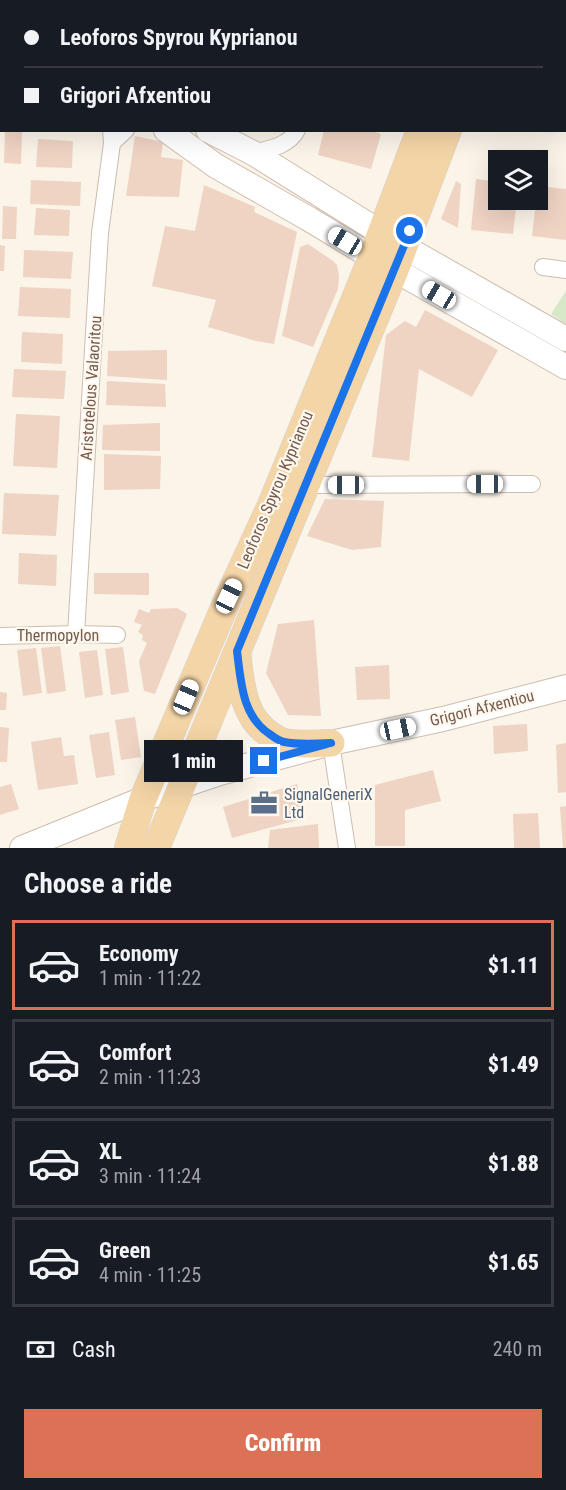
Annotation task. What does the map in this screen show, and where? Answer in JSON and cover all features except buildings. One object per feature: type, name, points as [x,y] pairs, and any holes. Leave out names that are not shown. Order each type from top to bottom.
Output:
[{"type":"main road","points":[[169,132],[216,166],[309,219],[388,251],[566,339]]},
{"type":"main road","points":[[212,132],[253,153],[388,251],[566,367]]},
{"type":"main road","name":"Leoforos Spyrou Kyprianou","points":[[156,848],[305,485],[388,251],[419,132]]},
{"type":"main road","name":"Leoforos Spyrou Kyprianou","points":[[128,848],[143,799],[229,596],[388,251],[447,132]]},
{"type":"main road","points":[[237,651],[243,694],[249,712],[262,730],[281,741],[296,744],[331,743]]},
{"type":"main road","name":"Grigori Afxentiou","points":[[21,848],[143,799],[220,773],[331,743],[443,719],[566,687]]},
{"type":"street","points":[[253,153],[278,147],[296,132]]},
{"type":"street","name":"Aristotelous Valaoritou","points":[[76,634],[100,233],[111,137]]},
{"type":"street","points":[[543,267],[566,270]]},
{"type":"street","points":[[305,485],[532,484]]},
{"type":"street","name":"Thermopylon","points":[[0,636],[117,635]]},
{"type":"street","points":[[331,743],[347,848]]},
{"type":"green space","points":[[566,291],[566,324],[551,314]]},
{"type":"place","name":"SignalGeneriX Ltd","points":[[264,803]]},
{"type":"route","points":[[264,761],[331,743],[296,744],[281,741],[262,730],[249,712],[243,694],[237,651],[410,231]]}]
